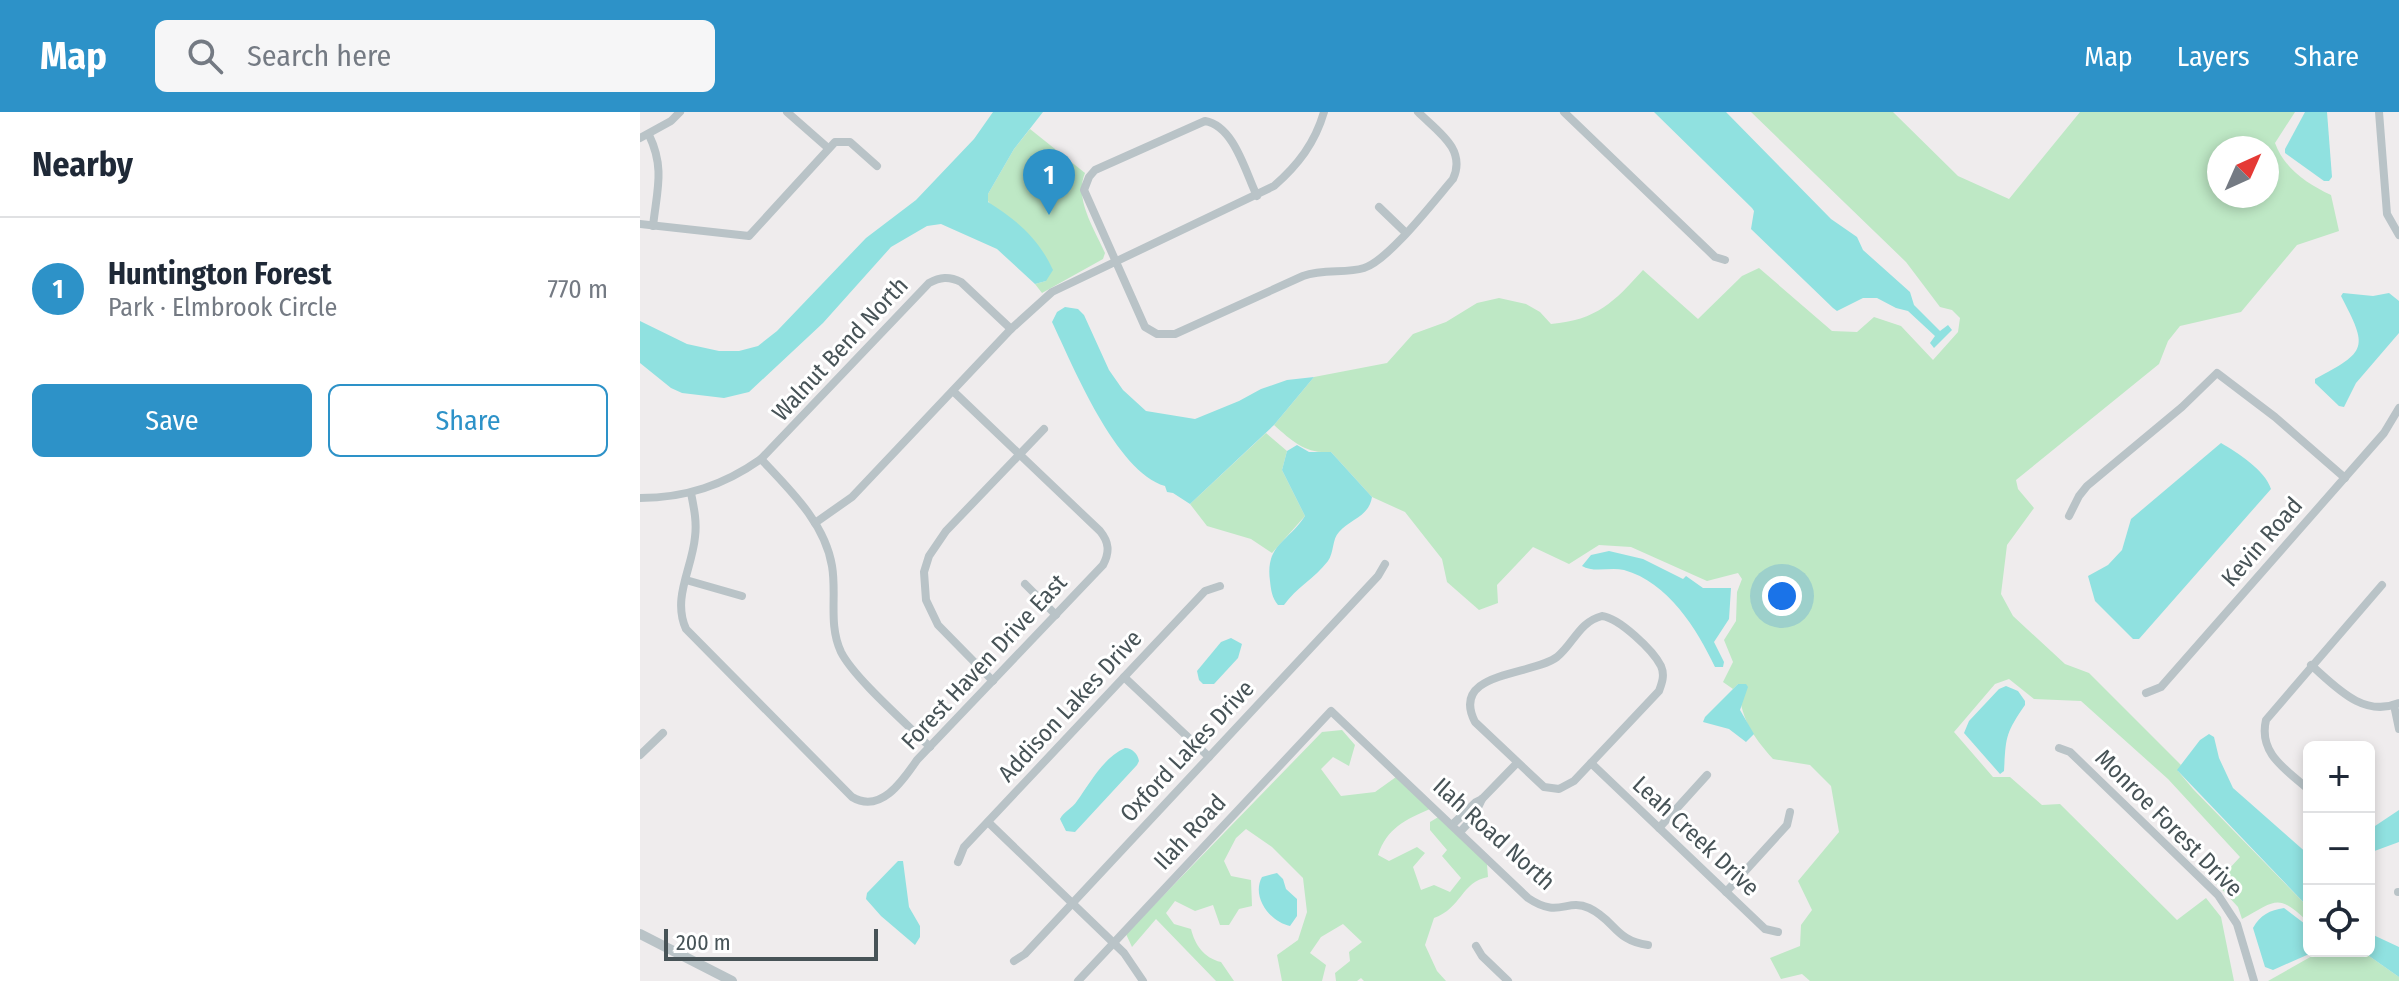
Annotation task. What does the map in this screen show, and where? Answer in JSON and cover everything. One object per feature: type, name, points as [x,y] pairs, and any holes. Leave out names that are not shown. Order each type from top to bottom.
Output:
[{"type":"street","points":[[653,226],[660,167],[658,153],[644,136],[680,112]]},
{"type":"street","points":[[787,112],[828,148]]},
{"type":"street","points":[[815,523],[852,497],[1011,329],[1052,292],[1274,186],[1301,160],[1316,135],[1324,112]]},
{"type":"street","points":[[1257,196],[1223,128],[1214,123],[1197,123],[1095,170],[1084,190],[1145,327],[1157,334],[1175,334],[1303,276],[1322,270],[1363,268],[1378,261],[1453,179],[1458,159],[1452,145],[1418,112]]},
{"type":"street","points":[[2379,112],[2387,214],[2399,235]]},
{"type":"street","points":[[1566,113],[1715,257],[1725,260]]},
{"type":"street","points":[[640,224],[749,236],[828,148],[842,140],[850,142],[877,166]]},
{"type":"street","points":[[1379,207],[1405,232]]},
{"type":"street","name":"Walnut Bend North","points":[[640,498],[691,493],[731,478],[761,459],[929,283],[937,279],[953,278],[961,282],[1011,329]]},
{"type":"street","points":[[2069,516],[2087,486],[2182,407],[2217,373],[2275,417],[2345,478]]},
{"type":"street","points":[[953,391],[1019,454]]},
{"type":"street","name":"Kevin Road","points":[[2146,693],[2161,687],[2384,433],[2399,408]]},
{"type":"street","points":[[993,681],[938,625],[926,600],[924,572],[936,543],[1044,429]]},
{"type":"street","name":"Forest Haven Drive East","points":[[686,580],[680,610],[691,635],[852,797],[861,802],[876,801],[897,785],[1103,565],[1108,553],[1107,542],[1100,531],[1019,454]]},
{"type":"street","points":[[761,459],[795,496],[815,523],[827,547],[833,569],[833,623],[840,650],[853,668],[930,747]]},
{"type":"street","points":[[691,493],[696,528],[686,580],[742,596]]},
{"type":"street","name":"Oxford Lakes Drive","points":[[1014,961],[1025,954],[1378,576],[1385,564]]},
{"type":"street","points":[[1025,584],[1056,615]]},
{"type":"street","points":[[2303,785],[2273,758],[2267,747],[2264,729],[2271,712],[2382,585]]},
{"type":"street","name":"Addison Lakes Drive","points":[[958,862],[964,847],[1205,591],[1220,586]]},
{"type":"street","points":[[1602,616],[1620,622],[1661,666],[1663,683],[1591,763],[1574,781],[1559,789],[1544,787],[1475,722],[1470,704],[1476,688],[1482,683],[1553,659],[1592,619],[1602,616]]},
{"type":"street","points":[[2311,665],[2349,699],[2364,705],[2397,704],[2399,729]]},
{"type":"street","points":[[1124,677],[1209,757]]},
{"type":"street","name":"Ilah Road North","points":[[1331,711],[1528,898],[1540,906],[1560,909],[1573,905],[1591,909],[1625,939],[1648,945]]},
{"type":"street","name":"Ilah Road","points":[[1078,981],[1331,711]]},
{"type":"street","points":[[640,755],[663,733]]},
{"type":"street","name":"Monroe Forest Drive","points":[[2059,748],[2070,752],[2218,895],[2237,924],[2254,981]]},
{"type":"street","points":[[1460,832],[1473,818],[1482,799],[1517,763]]},
{"type":"street","name":"Leah Creek Drive","points":[[1591,763],[1765,929],[1778,932]]},
{"type":"street","points":[[1659,828],[1707,775]]},
{"type":"street","points":[[1452,825],[1482,799]]},
{"type":"street","points":[[1726,892],[1787,825],[1790,812]]},
{"type":"street","points":[[988,822],[1124,953],[1143,981]]},
{"type":"street","points":[[640,934],[732,981]]},
{"type":"street","points":[[1476,946],[1508,981]]},
{"type":"green space","points":[[1751,112],[1893,112],[1958,176],[2009,199],[2080,112],[2295,112],[2279,137],[2207,136],[2207,208],[2279,208],[2279,152],[2297,174],[2331,195],[2339,231],[2297,245],[2241,312],[2180,326],[2168,341],[2159,364],[2016,480],[2018,489],[2034,508],[2007,545],[2001,594],[2013,616],[2065,664],[2089,673],[2181,765],[2178,771],[2193,789],[2303,902],[2303,918],[2290,907],[2277,903],[2242,919],[2238,907],[2216,883],[2240,857],[2168,779],[2081,701],[2034,699],[2009,679],[1995,684],[1954,732],[1993,777],[2010,777],[2042,805],[2060,804],[2177,920],[2206,898],[2221,917],[2234,981],[1810,981],[1802,974],[1781,979],[1770,958],[1800,946],[1801,925],[1812,910],[1798,881],[1839,832],[1831,786],[1810,765],[1773,759],[1748,725],[1738,684],[1733,689],[1723,682],[1733,662],[1724,640],[1736,621],[1737,592],[1742,579],[1738,573],[1707,581],[1631,547],[1599,545],[1569,564],[1533,547],[1497,585],[1498,603],[1479,610],[1447,582],[1442,559],[1405,512],[1372,497],[1331,452],[1307,449],[1274,425],[1314,377],[1387,363],[1413,334],[1446,322],[1477,303],[1499,298],[1526,304],[1540,312],[1551,324],[1567,322],[1603,308],[1643,270],[1698,319],[1742,276],[1759,268],[1832,331],[1857,332],[1874,317],[1901,326],[1933,360],[1958,332],[1960,318],[1952,310],[1940,307],[1906,262]]},
{"type":"green space","points":[[1030,129],[1085,173],[1082,183],[1084,203],[1105,253],[1103,259],[1042,293],[1035,284],[1046,281],[988,201],[988,194],[1014,149]]},
{"type":"green space","points":[[1266,433],[1287,451],[1282,470],[1305,516],[1272,553],[1251,539],[1207,526],[1190,504]]},
{"type":"green space","points":[[1342,730],[1355,745],[1349,766],[1333,757],[1321,769],[1341,796],[1375,792],[1396,777],[1430,809],[1392,831],[1378,855],[1389,861],[1417,847],[1425,853],[1413,867],[1421,890],[1434,885],[1450,892],[1461,878],[1442,856],[1447,850],[1430,830],[1430,822],[1440,816],[1487,864],[1488,877],[1472,884],[1450,908],[1434,918],[1425,945],[1437,971],[1446,981],[1364,981],[1361,978],[1357,981],[1336,981],[1335,973],[1350,961],[1349,952],[1362,942],[1343,924],[1321,937],[1310,953],[1326,965],[1322,981],[1282,981],[1277,955],[1298,940],[1307,912],[1303,878],[1272,847],[1246,829],[1236,838],[1224,861],[1231,876],[1251,880],[1252,906],[1239,909],[1229,925],[1220,925],[1213,905],[1195,911],[1175,901],[1166,913],[1174,924],[1191,929],[1201,950],[1221,962],[1234,981],[1216,981],[1156,919],[1132,947],[1126,934],[1322,732]]},
{"type":"green space","points":[[2310,957],[2371,957],[2399,977],[2399,981],[2268,981]]},
{"type":"water","points":[[993,112],[1043,112],[1014,149],[988,194],[988,202],[1018,223],[1041,249],[1053,270],[1046,281],[1035,284],[997,249],[941,224],[927,226],[891,247],[823,323],[749,392],[724,398],[682,393],[640,363],[640,321],[687,344],[719,351],[739,351],[758,346],[777,331],[866,238],[916,200],[974,139]]},
{"type":"water","points":[[1654,112],[1726,112],[1831,219],[1857,237],[1863,250],[1910,292],[1914,305],[1940,331],[1948,325],[1952,330],[1934,348],[1930,343],[1935,336],[1908,311],[1877,298],[1863,298],[1837,311],[1751,229],[1752,208]]},
{"type":"water","points":[[2305,112],[2327,112],[2332,177],[2329,181],[2324,181],[2285,153]]},
{"type":"water","points":[[2343,293],[2373,296],[2389,293],[2399,301],[2399,333],[2356,383],[2344,407],[2339,406],[2315,383],[2315,379],[2345,362],[2358,346],[2356,327],[2341,296]]},
{"type":"water","points":[[1065,307],[1078,309],[1084,315],[1109,370],[1123,390],[1146,411],[1195,419],[1261,389],[1287,380],[1314,377],[1274,425],[1190,504],[1147,477],[1113,440],[1084,390],[1052,322],[1057,312]]},
{"type":"water","points":[[2221,443],[2257,469],[2271,489],[2139,639],[2133,639],[2095,601],[2088,576],[2108,565],[2122,550],[2131,519]]},
{"type":"water","points":[[1297,445],[1309,452],[1331,452],[1372,497],[1367,509],[1337,535],[1330,558],[1323,567],[1284,605],[1278,605],[1271,588],[1271,559],[1274,551],[1305,516],[1282,470],[1287,451]]},
{"type":"water","points":[[1609,551],[1643,559],[1683,579],[1686,576],[1703,588],[1731,588],[1729,619],[1714,642],[1724,662],[1723,667],[1715,667],[1690,623],[1654,585],[1624,570],[1582,566],[1591,555]]},
{"type":"water","points":[[1231,638],[1242,644],[1238,658],[1214,684],[1203,684],[1197,671],[1221,642]]},
{"type":"water","points":[[1738,684],[1748,687],[1740,710],[1754,734],[1746,742],[1729,729],[1703,722]]},
{"type":"water","points":[[2006,686],[2018,691],[2025,705],[2008,736],[2004,771],[2000,774],[1964,733],[1969,721],[1999,689]]},
{"type":"water","points":[[2209,734],[2214,737],[2219,758],[2233,788],[2303,850],[2303,902],[2177,770],[2200,740]]},
{"type":"water","points":[[1125,748],[1136,754],[1137,765],[1075,832],[1066,831],[1060,819],[1062,816],[1075,804],[1104,764]]},
{"type":"water","points":[[2399,810],[2399,842],[2375,851],[2375,826]]},
{"type":"water","points":[[898,861],[903,861],[909,907],[920,926],[920,937],[915,945],[866,899],[867,893]]},
{"type":"water","points":[[1277,873],[1286,889],[1297,899],[1297,916],[1290,926],[1269,914],[1259,893],[1262,877]]},
{"type":"water","points":[[2284,908],[2303,922],[2303,957],[2273,970],[2265,967],[2253,928],[2274,910]]},
{"type":"water","points":[[2375,936],[2399,947],[2399,977],[2371,957],[2375,957]]},
{"type":"place","name":"Huntington Forest","points":[[1049,215]]}]
